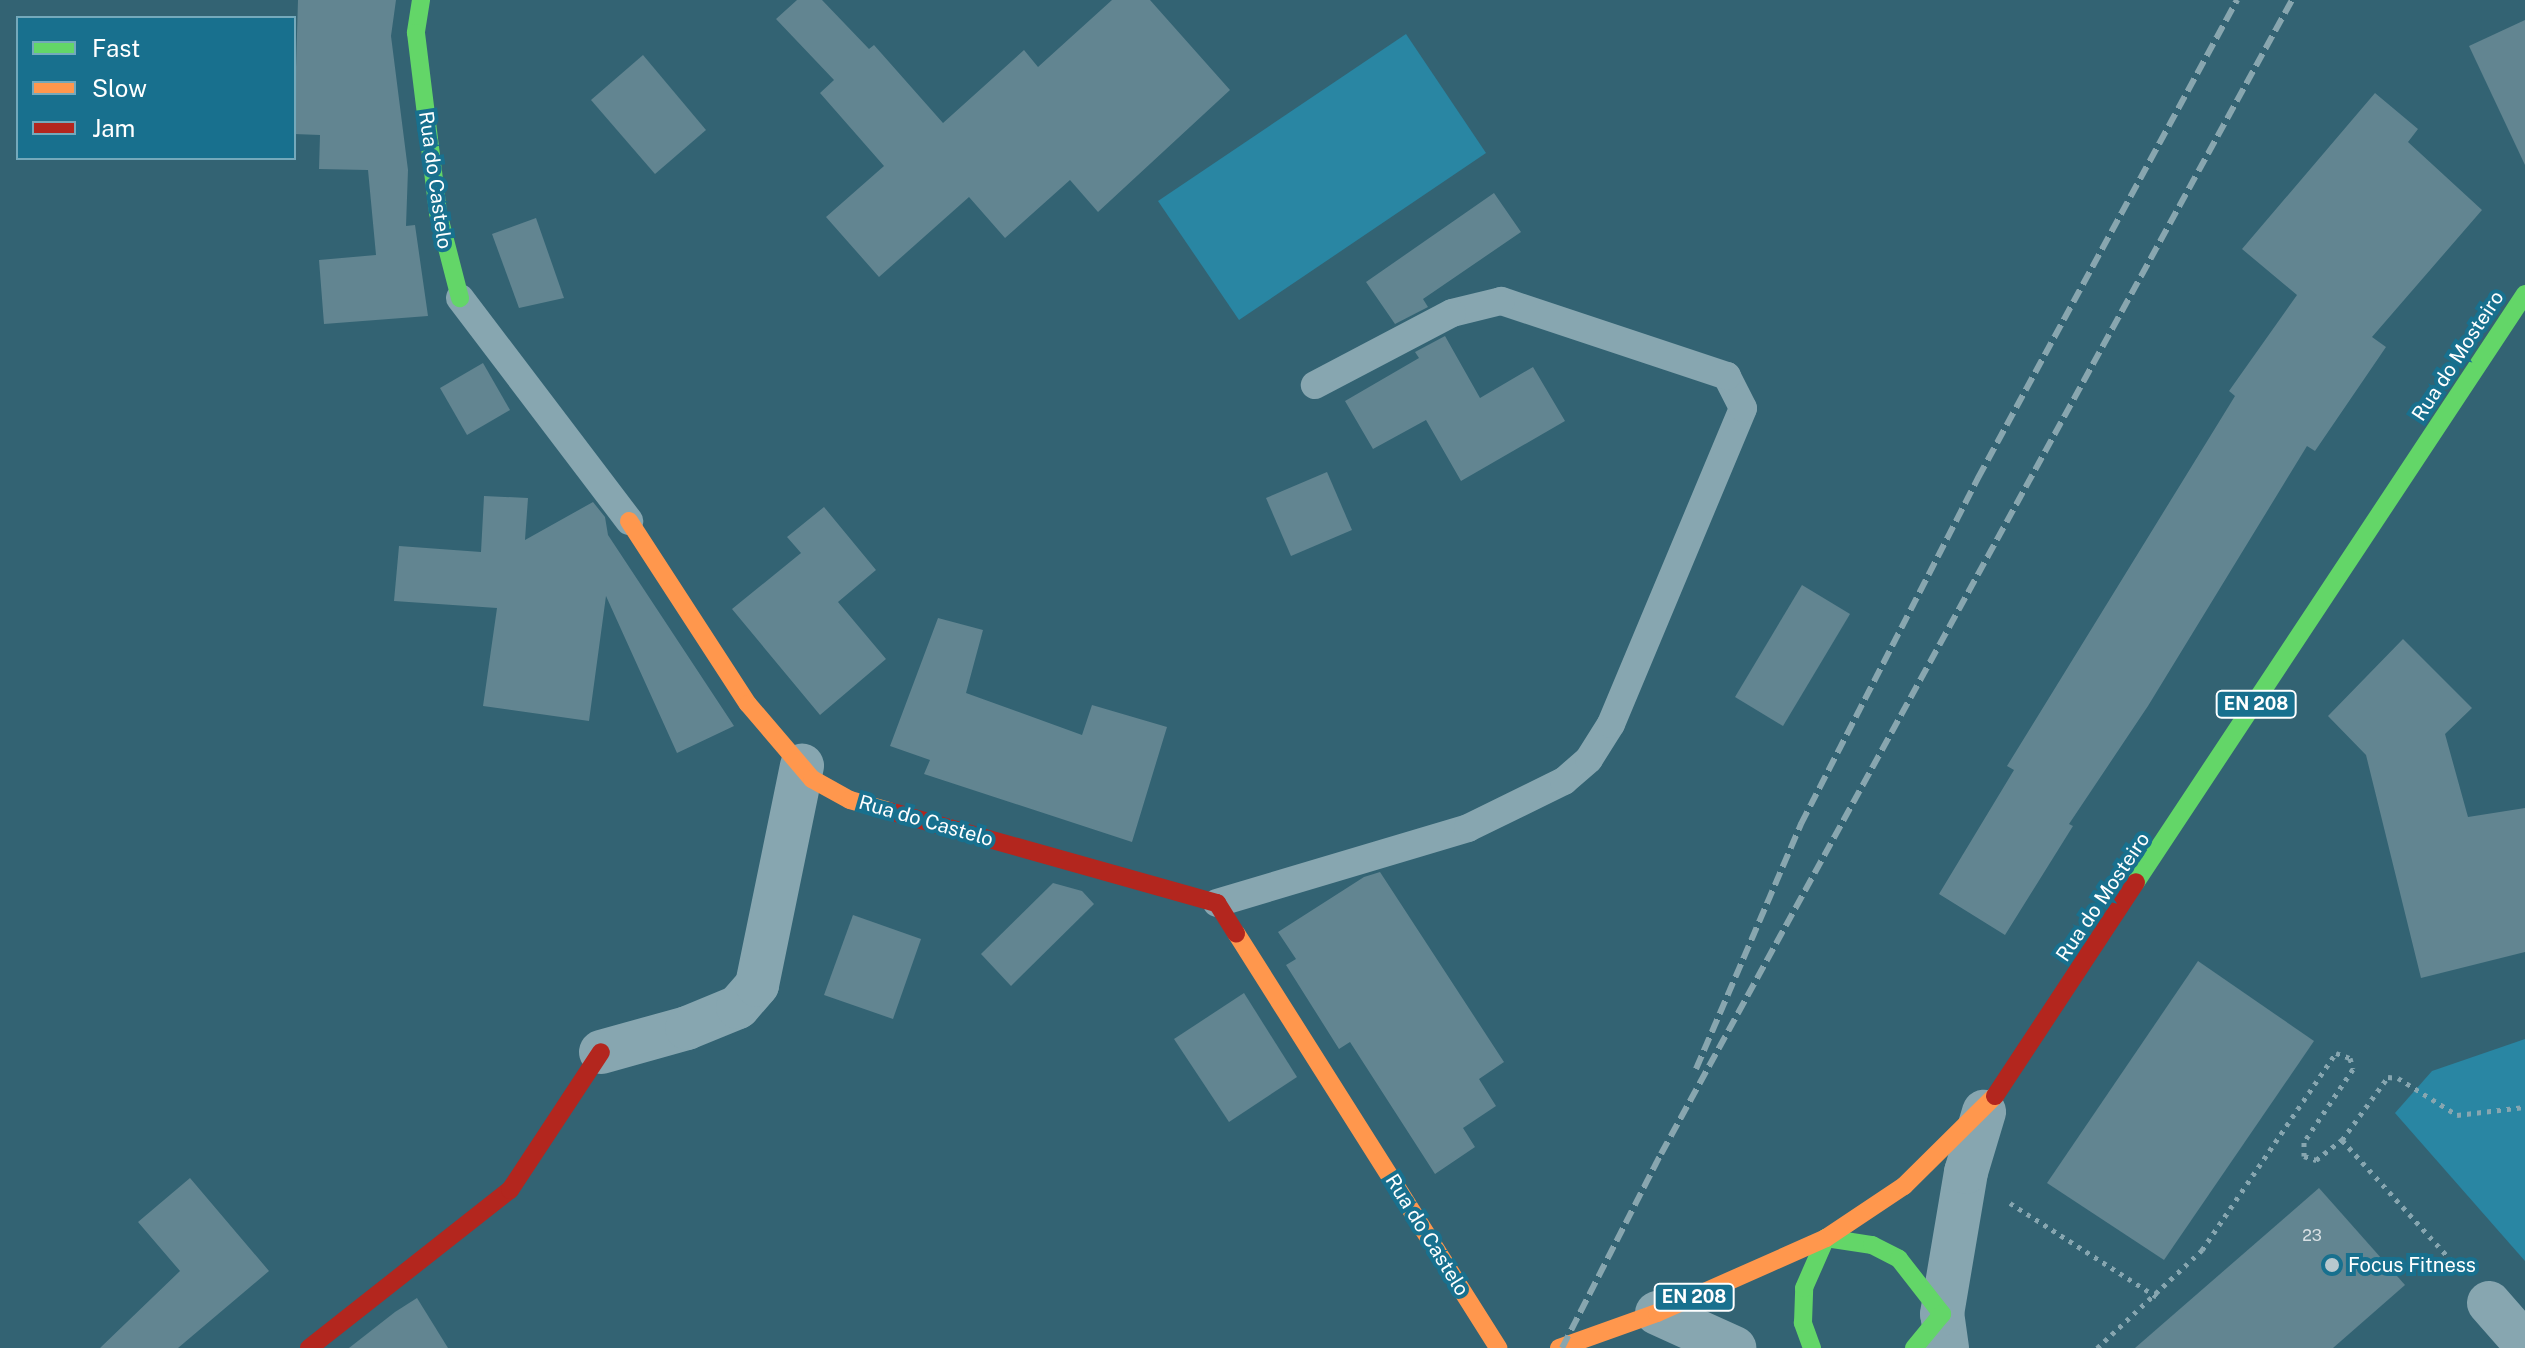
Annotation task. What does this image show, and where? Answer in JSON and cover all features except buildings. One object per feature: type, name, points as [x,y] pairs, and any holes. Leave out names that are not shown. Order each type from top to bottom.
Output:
[{"type":"street","name":"Rua do Castelo","points":[[421,0],[416,33],[438,213],[460,298]]},
{"type":"street","name":"Rua do Mosteiro","points":[[1559,1348],[1657,1313],[1826,1238],[1904,1186],[1984,1112],[2525,294]]},
{"type":"street","name":"Rua do Castelo","points":[[629,521],[748,704],[812,779],[850,800],[1217,903],[1498,1348]]},
{"type":"street","points":[[309,1348],[426,1251],[510,1190],[601,1052],[687,1028],[738,1007],[757,985],[802,766]]},
{"type":"street","points":[[1944,1331],[1966,1172],[1984,1112]]},
{"type":"street","points":[[1812,1348],[1803,1323],[1804,1288],[1826,1238],[1872,1245],[1899,1259],[1944,1331]]},
{"type":"street","points":[[2489,1303],[2525,1344]]},
{"type":"street","points":[[1657,1313],[1734,1348]]},
{"type":"street","points":[[1914,1348],[1944,1331]]},
{"type":"lane","name":"Rua do Castelo","points":[[460,298],[629,521]]},
{"type":"lane","points":[[1217,903],[1468,828],[1564,781],[1589,759],[1611,724],[1743,408],[1727,376],[1501,301],[1452,313],[1315,385]]},
{"type":"path","points":[[2097,1348],[2157,1297],[2202,1250],[2336,1053],[2350,1058],[2353,1069],[2304,1142],[2304,1156],[2316,1160],[2342,1140],[2388,1077],[2398,1078],[2457,1115],[2525,1107]]},
{"type":"path","points":[[2342,1140],[2449,1258]]},
{"type":"path","points":[[1966,1172],[2157,1297]]},
{"type":"shaded area","points":[[1406,34],[1486,153],[1239,320],[1158,201]]},
{"type":"shaded area","points":[[2525,1039],[2525,1261],[2395,1113],[2432,1071]]},
{"type":"railway","points":[[1696,1069],[1801,824],[1978,478],[2237,0]]},
{"type":"railway","points":[[1562,1348],[1661,1154],[2292,0]]},
{"type":"traffic: fast","points":[[421,0],[416,33],[438,213],[460,298]]},
{"type":"traffic: fast","points":[[2136,882],[2525,294]]},
{"type":"traffic: fast","points":[[1812,1348],[1803,1323],[1804,1288],[1826,1238],[1872,1245],[1899,1259],[1942,1314],[1914,1348]]},
{"type":"traffic: slow","points":[[629,521],[748,704],[812,779],[850,800],[889,811]]},
{"type":"traffic: slow","points":[[1236,933],[1498,1348]]},
{"type":"traffic: slow","points":[[1559,1348],[1657,1313],[1826,1238],[1904,1186],[1995,1096]]},
{"type":"traffic: jam","points":[[889,811],[1217,903],[1236,933]]},
{"type":"traffic: jam","points":[[1995,1096],[2136,882]]},
{"type":"traffic: jam","points":[[309,1348],[510,1190],[601,1052]]},
{"type":"place","name":"Focus Fitness","points":[[2332,1265]]}]
